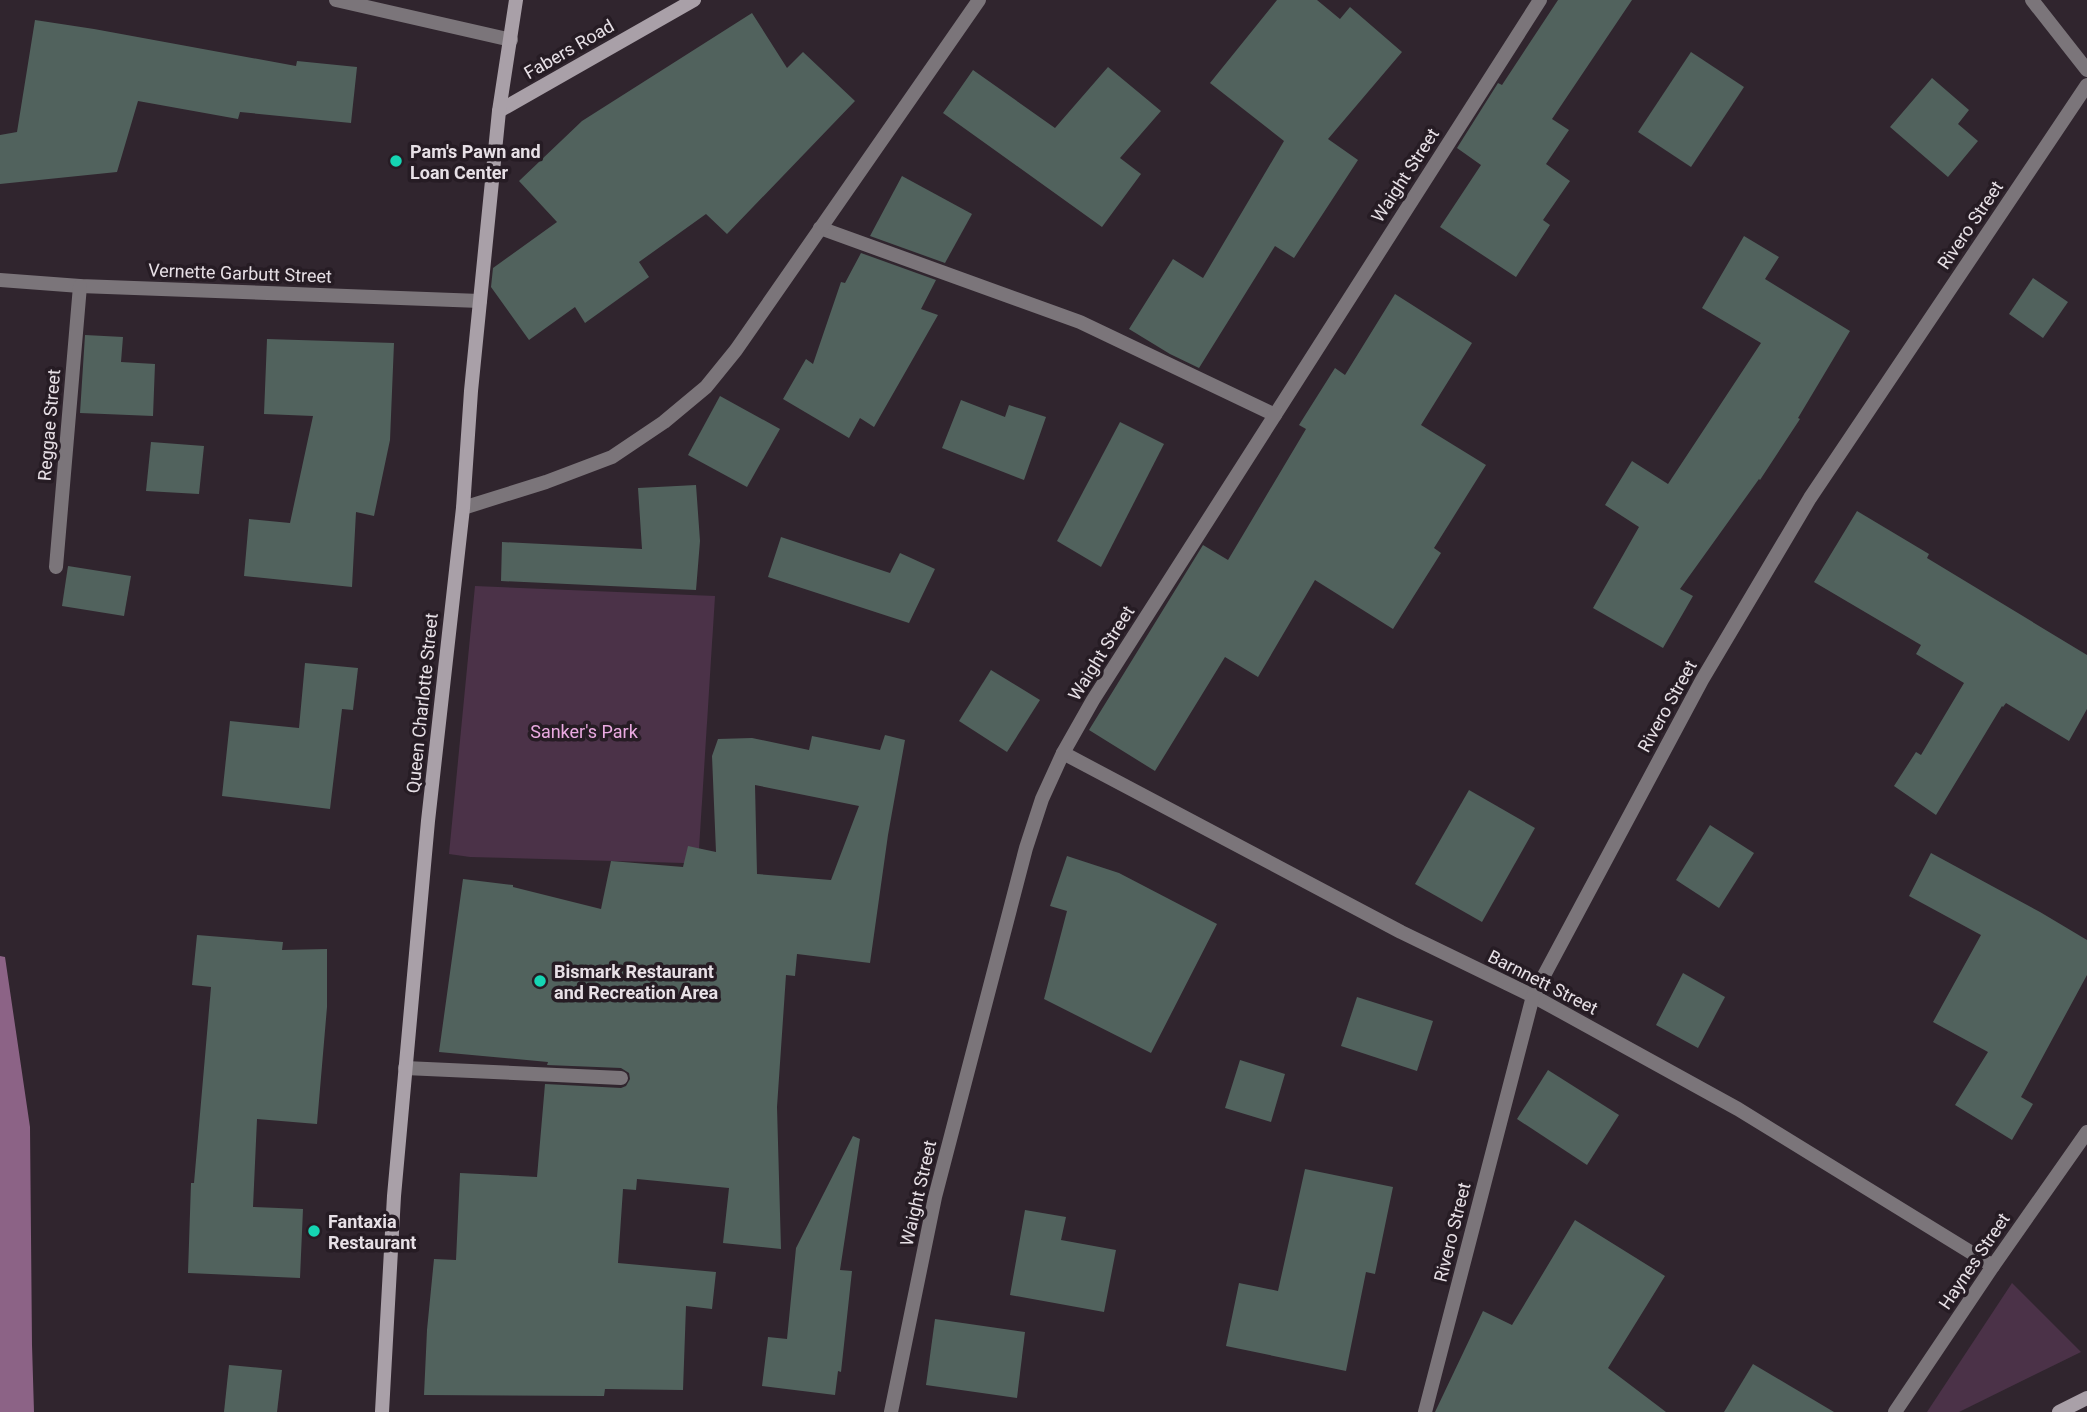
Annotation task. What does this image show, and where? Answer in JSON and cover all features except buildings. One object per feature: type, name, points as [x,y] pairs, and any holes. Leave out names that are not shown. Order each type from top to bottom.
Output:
[{"type":"main road","name":"Queen Charlotte Street","points":[[382,1412],[394,1196],[428,821],[463,508],[499,111],[516,0]]},
{"type":"main road","name":"Fabers Road","points":[[499,111],[694,0]]},
{"type":"main road","points":[[2059,1412],[2087,1398]]},
{"type":"street","points":[[336,0],[511,40]]},
{"type":"street","points":[[463,508],[546,482],[612,457],[664,422],[706,387],[979,0]]},
{"type":"street","name":"Waight Street","points":[[891,1412],[935,1198],[1026,848],[1042,799],[1063,753],[1093,700],[1540,0]]},
{"type":"street","points":[[2032,0],[2087,70]]},
{"type":"street","name":"Rivero Street","points":[[1425,1412],[1533,996],[1702,680],[1810,498],[2087,86]]},
{"type":"street","points":[[820,228],[1080,322],[1275,415]]},
{"type":"street","name":"Vernette Garbutt Street","points":[[0,280],[80,286],[480,301]]},
{"type":"street","name":"Reggae Street","points":[[56,567],[80,286]]},
{"type":"street","name":"Barnnett Street","points":[[1063,753],[1401,932],[1533,996],[1738,1109],[1993,1266]]},
{"type":"street","points":[[405,1068],[621,1078]]},
{"type":"street","name":"Haynes Street","points":[[1895,1412],[2087,1132]]},
{"type":"green space","name":"Sanker's Park","points":[[475,586],[715,596],[699,849],[684,863],[470,857],[449,854]]},
{"type":"green space","points":[[2012,1283],[2081,1352],[1959,1412],[1927,1412]]},
{"type":"shaded area","points":[[0,956],[5,957],[30,1127],[34,1412],[0,1412]]},
{"type":"place","name":"Pam's Pawn and Loan Center","points":[[396,161]]},
{"type":"place","name":"Bismark Restaurant and Recreation Area","points":[[540,981]]},
{"type":"place","name":"Fantaxia Restaurant","points":[[314,1231]]}]
